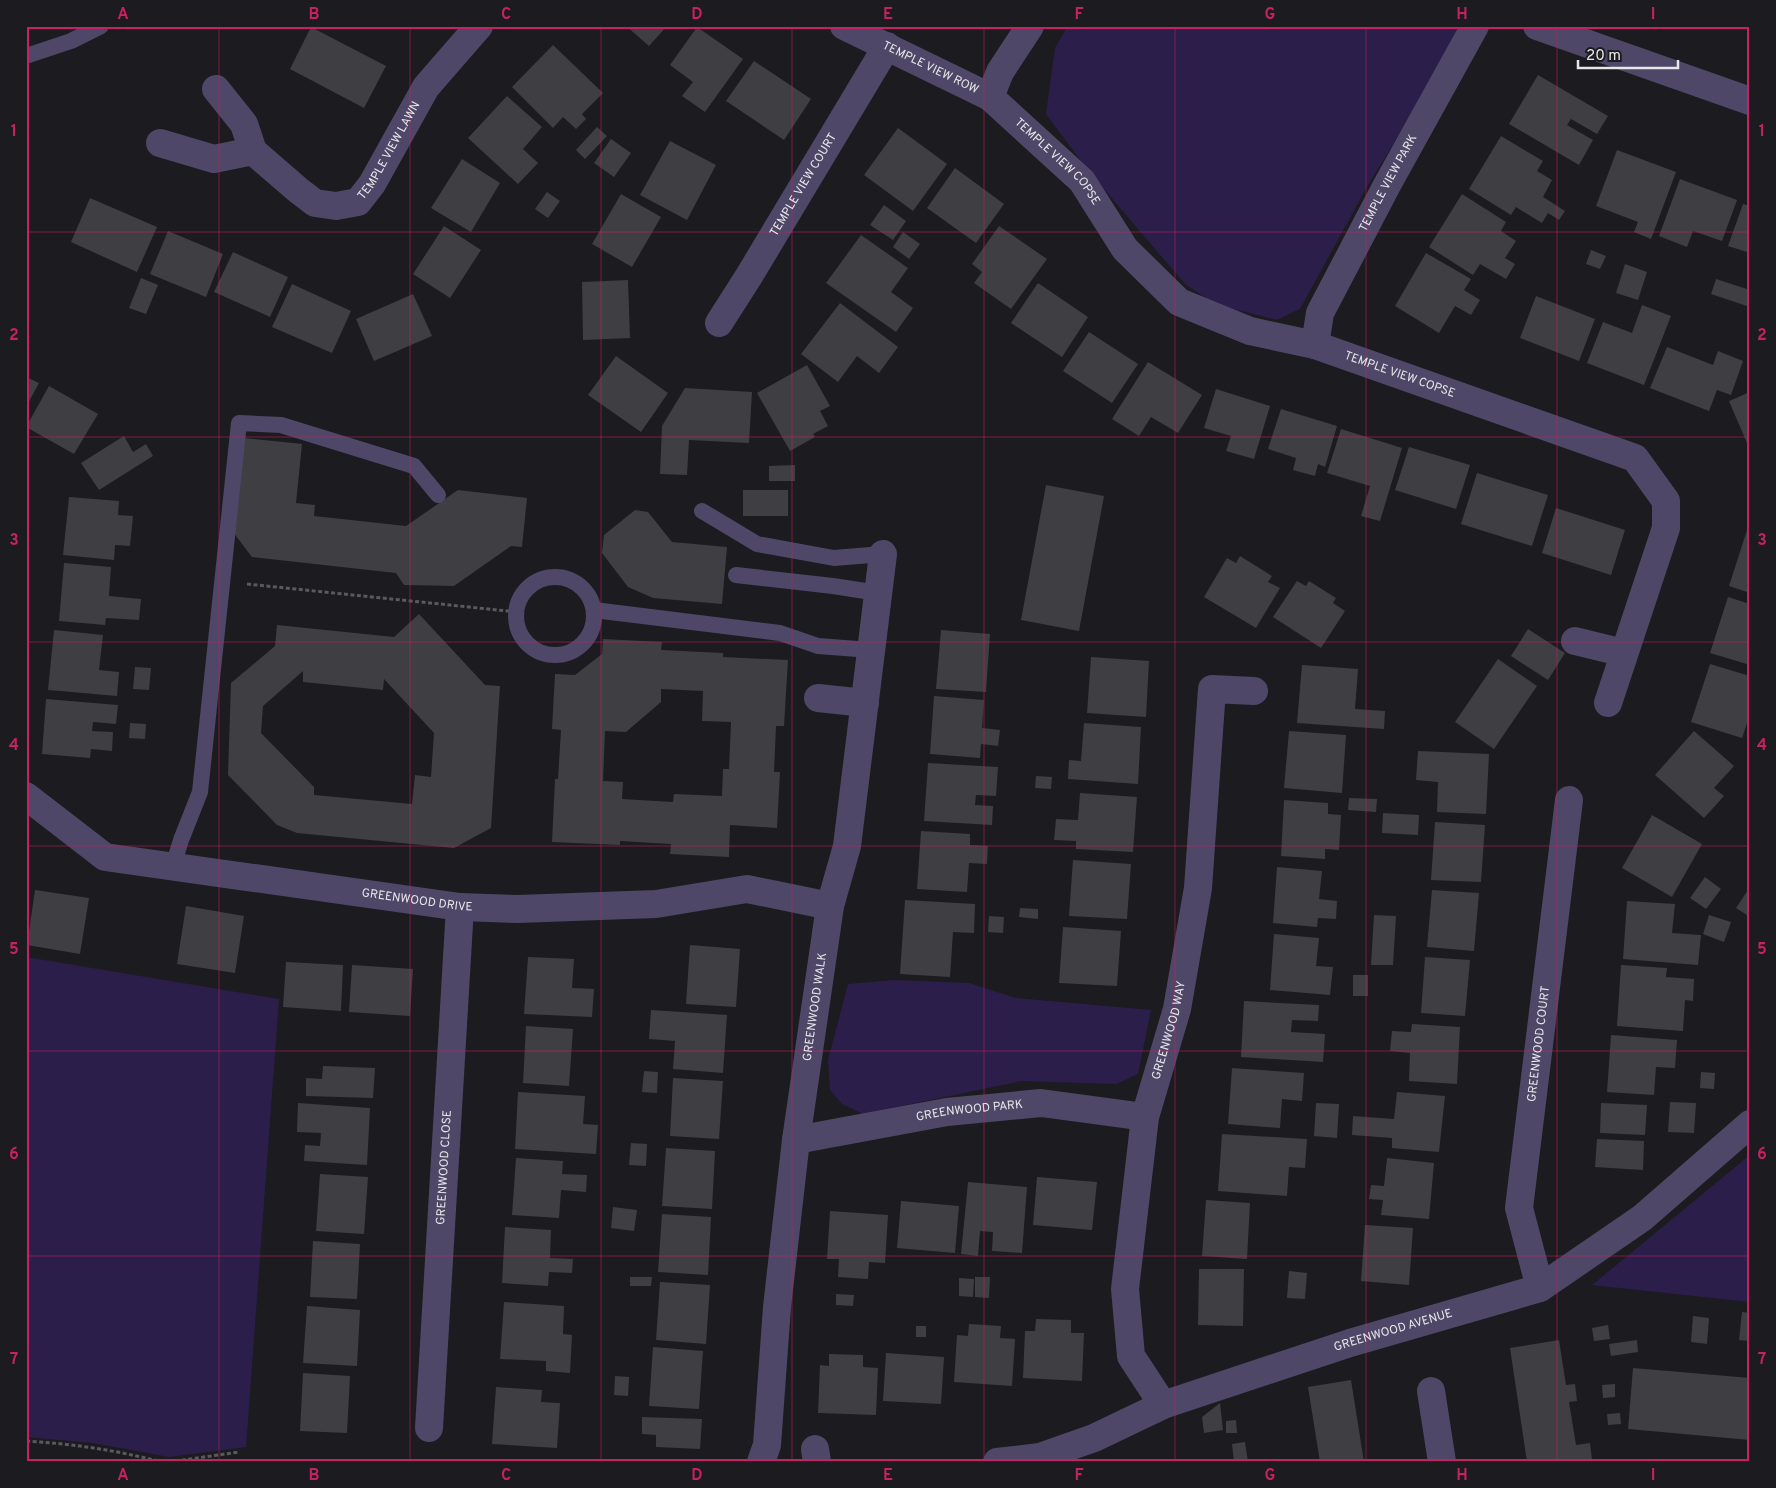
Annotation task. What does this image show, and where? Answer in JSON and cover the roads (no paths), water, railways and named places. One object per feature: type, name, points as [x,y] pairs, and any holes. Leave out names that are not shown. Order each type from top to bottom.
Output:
[{"type":"street","name":"TEMPLE VIEW LAWN","points":[[253,152],[315,203],[336,206],[358,202],[372,184],[426,87],[479,26]]},
{"type":"street","name":"TEMPLE VIEW ROW","points":[[844,26],[990,97]]},
{"type":"street","points":[[990,97],[1000,72],[1030,26]]},
{"type":"street","name":"TEMPLE VIEW PARK","points":[[1315,345],[1320,313],[1387,185],[1475,26]]},
{"type":"street","points":[[1537,26],[1750,101]]},
{"type":"street","name":"TEMPLE VIEW COURT","points":[[719,322],[749,276],[887,46]]},
{"type":"street","points":[[160,143],[214,159],[253,152],[244,124],[216,89]]},
{"type":"street","name":"TEMPLE VIEW COPSE","points":[[990,97],[1082,181],[1124,250],[1179,302],[1250,331],[1315,345],[1634,458],[1666,501],[1666,528],[1608,703]]},
{"type":"street","name":"GREENWOOD WALK","points":[[761,1462],[767,1445],[777,1307],[796,1140],[830,906],[847,846],[883,554]]},
{"type":"street","points":[[1575,642],[1624,653]]},
{"type":"street","name":"GREENWOOD WAY","points":[[1163,1405],[1131,1356],[1124,1289],[1145,1116],[1177,1009],[1198,888],[1212,688],[1254,691]]},
{"type":"street","points":[[818,698],[865,703]]},
{"type":"street","name":"GREENWOOD DRIVE","points":[[26,796],[105,857],[460,907],[518,910],[656,904],[747,889],[830,906]]},
{"type":"street","name":"GREENWOOD COURT","points":[[1540,1288],[1519,1208],[1569,800]]},
{"type":"street","name":"GREENWOOD CLOSE","points":[[429,1428],[460,907]]},
{"type":"street","name":"GREENWOOD PARK","points":[[796,1140],[947,1112],[1042,1103],[1145,1116]]},
{"type":"street","name":"GREENWOOD AVENUE","points":[[996,1462],[1040,1456],[1094,1438],[1163,1405],[1350,1343],[1540,1288],[1642,1218],[1750,1124]]},
{"type":"street","points":[[1431,1391],[1442,1462]]},
{"type":"lane","points":[[26,56],[71,41],[101,26]]},
{"type":"lane","points":[[173,866],[200,792],[239,423],[281,425],[414,466],[438,495]]},
{"type":"lane","points":[[702,511],[756,544],[834,558],[883,554]]},
{"type":"lane","points":[[736,575],[878,593]]},
{"type":"lane","points":[[558,577],[571,580],[582,587],[590,598],[594,610],[594,623],[590,634],[572,652],[560,655],[547,654],[526,642],[519,631],[516,618],[518,605],[524,593],[533,584],[545,578],[558,577]]},
{"type":"lane","points":[[594,610],[780,633],[818,646],[871,650]]}]
